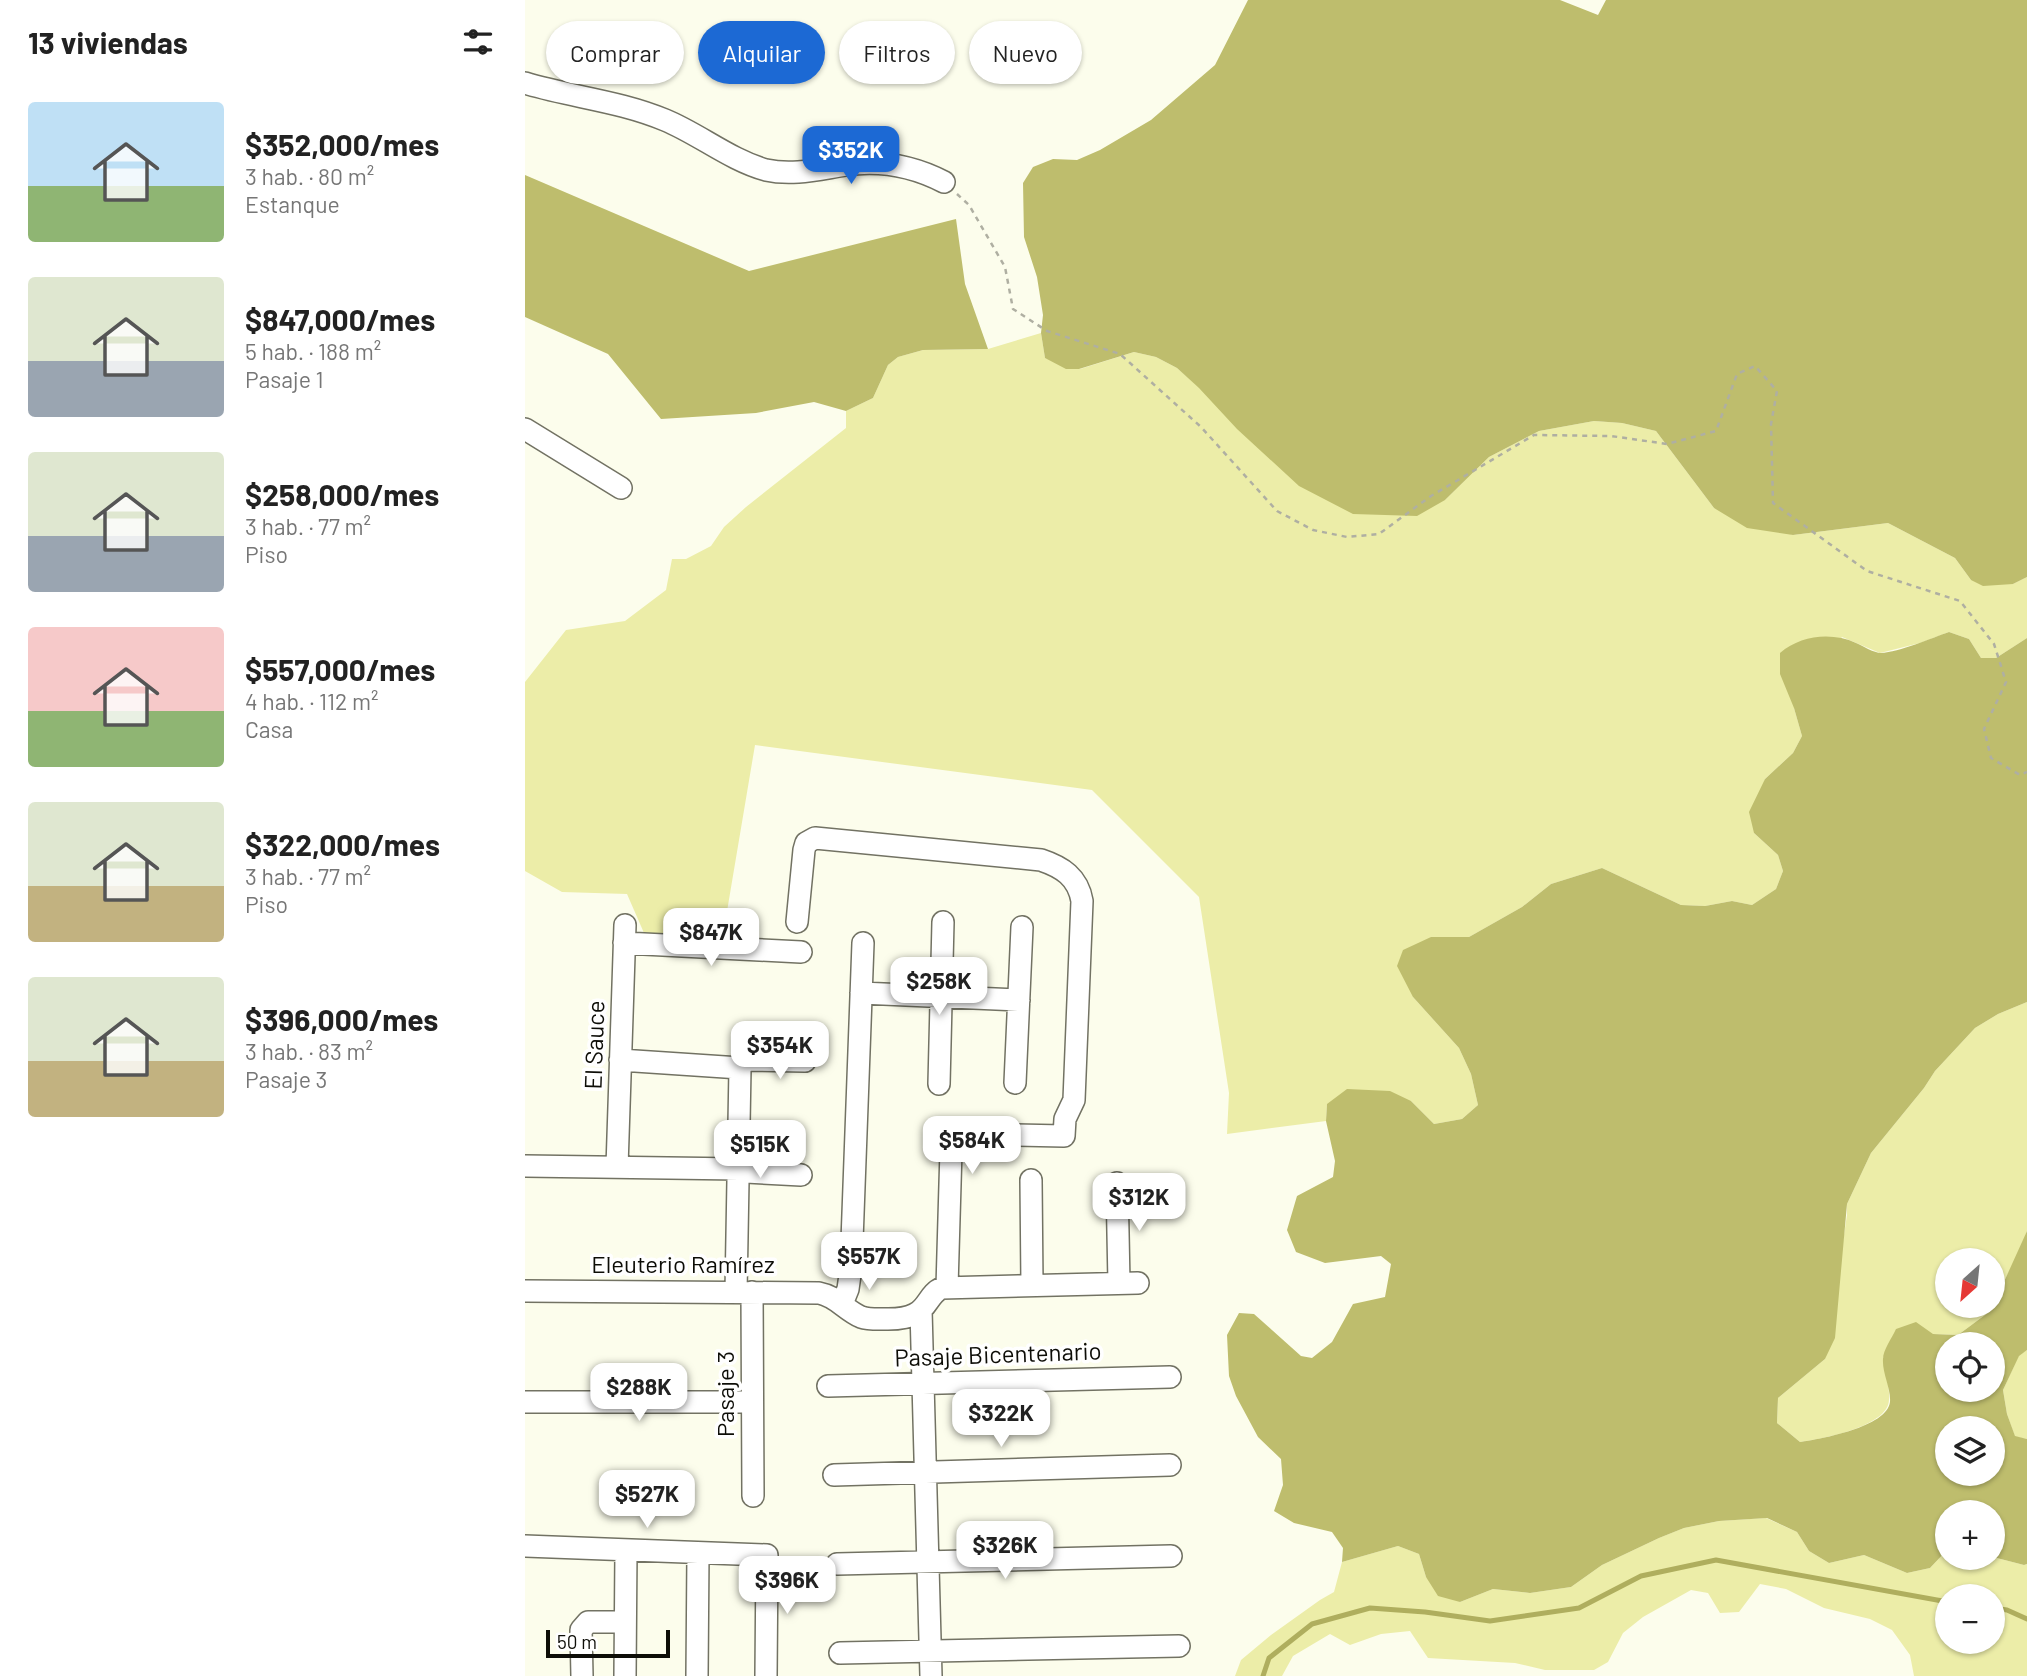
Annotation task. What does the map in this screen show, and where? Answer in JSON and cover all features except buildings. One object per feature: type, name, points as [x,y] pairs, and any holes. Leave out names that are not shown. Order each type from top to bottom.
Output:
[{"type":"street","points":[[525,83],[617,104],[664,120],[740,160],[767,170],[799,172],[859,164],[888,164],[917,170],[944,182]]},
{"type":"street","points":[[525,429],[621,488]]},
{"type":"street","points":[[797,922],[804,850],[806,843],[815,838],[1030,858],[1051,863],[1065,871],[1077,884],[1082,901],[1074,1100],[1065,1119],[1064,1136],[968,1134],[954,1141],[951,1150],[947,1287],[1128,1283],[1117,1183]]},
{"type":"street","points":[[939,1084],[943,922]]},
{"type":"street","points":[[1015,1083],[1022,927]]},
{"type":"street","name":"El Sauce","points":[[617,1167],[624,934],[801,952]]},
{"type":"street","points":[[842,1304],[848,1289],[851,1268],[863,943]]},
{"type":"street","points":[[861,993],[1019,1000]]},
{"type":"street","points":[[620,1060],[740,1068],[745,1060],[804,1061]]},
{"type":"street","name":"Pasaje 3","points":[[740,1068],[739,1169],[752,1402],[753,1496]]},
{"type":"street","points":[[525,1166],[739,1169],[746,1172],[801,1175]]},
{"type":"street","points":[[1031,1180],[1032,1285]]},
{"type":"street","name":"Eleuterio Ramírez","points":[[525,1290],[818,1293],[832,1297],[863,1318],[875,1320],[910,1316],[921,1310],[937,1290],[947,1287]]},
{"type":"street","points":[[921,1310],[931,1676]]},
{"type":"street","name":"Pasaje Bicentenario","points":[[828,1386],[1170,1377]]},
{"type":"street","points":[[525,1402],[752,1402]]},
{"type":"street","points":[[834,1475],[1170,1465]]},
{"type":"street","points":[[525,1546],[767,1555],[766,1676]]},
{"type":"street","points":[[625,1676],[626,1550]]},
{"type":"street","points":[[697,1676],[698,1553]]},
{"type":"street","points":[[837,1564],[1171,1556]]},
{"type":"street","points":[[582,1676],[581,1630],[589,1622],[625,1622]]},
{"type":"street","points":[[840,1653],[1179,1646]]},
{"type":"path","points":[[944,182],[969,205],[1005,267],[1013,309],[1047,331],[1119,354],[1201,427],[1277,511],[1313,530],[1347,537],[1379,534],[1431,496],[1534,435],[1611,436],[1667,444],[1716,431],[1737,374],[1755,366],[1777,391],[1771,424],[1773,503],[1867,571],[1960,601],[1994,644],[2006,682],[1984,729],[1991,758],[2020,775],[2027,772]]},
{"type":"green space","points":[[1041,333],[1045,358],[1080,369],[1134,352],[1156,357],[1177,368],[1200,388],[1445,500],[1489,457],[1539,431],[1594,421],[1622,423],[1656,431],[1714,508],[1793,535],[1888,523],[1955,558],[1971,580],[2013,584],[2027,577],[2027,638],[1996,658],[1981,658],[1969,639],[1949,632],[1880,653],[1842,637],[1794,708],[1802,736],[1793,753],[1765,779],[1754,833],[1778,855],[1783,871],[1776,889],[1752,905],[1732,901],[1705,906],[1681,905],[1602,868],[1551,884],[1522,907],[1469,937],[1431,937],[1413,997],[1459,1048],[1471,1074],[1478,1105],[1462,1119],[1434,1124],[1411,1101],[1327,1104],[1326,1121],[1227,1134],[1229,1093],[1199,897],[1092,790],[755,745],[722,941],[644,933],[627,894],[562,892],[525,871],[525,682],[566,630],[625,621],[666,590],[672,559],[686,559],[711,546],[724,527],[746,507],[846,428],[846,411],[873,398],[888,365],[898,357],[923,350],[988,349]]},
{"type":"green space","points":[[2027,1002],[2027,1231],[2021,1248],[2005,1279],[2005,1248],[1935,1248],[1935,1318],[1981,1318],[1962,1332],[1935,1332],[1883,1357],[1889,1400],[1886,1409],[1878,1418],[1852,1430],[1800,1442],[1777,1423],[1778,1398],[1825,1359],[1847,1204],[1871,1153],[1935,1071],[1975,1028],[1998,1014]]},
{"type":"green space","points":[[2027,1350],[2027,1439],[2015,1437],[2005,1402],[2005,1386],[2019,1355]]},
{"type":"green space","points":[[1766,1518],[1797,1532],[1809,1551],[1829,1563],[1864,1555],[1907,1573],[1930,1568],[1935,1563],[1935,1570],[2005,1570],[2005,1560],[2027,1564],[2027,1676],[1914,1676],[1910,1655],[1892,1630],[1870,1619],[1824,1608],[1786,1589],[1760,1584],[1739,1612],[1720,1613],[1708,1593],[1691,1590],[1643,1617],[1623,1633],[1608,1662],[1594,1670],[1545,1670],[1515,1663],[1428,1658],[1410,1631],[1381,1634],[1350,1645],[1330,1634],[1293,1656],[1282,1676],[1235,1676],[1241,1660],[1271,1635],[1334,1592],[1342,1562],[1398,1546],[1419,1554],[1426,1577],[1460,1602],[1493,1589],[1530,1593],[1571,1587],[1602,1565],[1684,1528],[1719,1521]]},
{"type":"shaded area","points":[[1248,0],[1560,0],[1598,15],[1606,0],[2027,0],[2027,577],[2013,584],[1983,586],[1971,580],[1955,558],[1888,523],[1793,535],[1747,528],[1714,508],[1656,431],[1622,423],[1594,421],[1539,431],[1489,457],[1445,500],[1417,516],[1353,514],[1299,486],[1237,429],[1177,368],[1156,357],[1134,352],[1079,369],[1066,369],[1045,358],[1041,333],[1043,315],[1037,277],[1024,237],[1023,183],[1033,167],[1053,159],[1077,160],[1100,150],[1151,120],[1215,65]]},
{"type":"shaded area","points":[[525,175],[749,271],[956,219],[965,284],[988,349],[923,350],[898,357],[888,365],[873,398],[846,411],[814,402],[756,413],[661,419],[608,354],[525,317]]},
{"type":"shaded area","points":[[1949,632],[1969,639],[1981,658],[1996,658],[2027,638],[2027,1002],[1998,1014],[1975,1028],[1935,1071],[1871,1153],[1847,1204],[1835,1338],[1825,1359],[1778,1398],[1777,1423],[1800,1442],[1852,1430],[1878,1418],[1886,1411],[1890,1402],[1883,1355],[1896,1329],[1916,1322],[1935,1334],[1935,1402],[2005,1402],[2015,1436],[2027,1439],[2027,1564],[2005,1560],[2005,1500],[1935,1500],[1935,1563],[1930,1568],[1907,1573],[1864,1555],[1829,1563],[1809,1551],[1797,1532],[1767,1518],[1719,1521],[1684,1528],[1602,1565],[1571,1587],[1530,1593],[1493,1589],[1460,1602],[1438,1596],[1426,1577],[1419,1554],[1398,1546],[1342,1562],[1343,1548],[1332,1532],[1294,1523],[1274,1511],[1283,1485],[1281,1459],[1258,1437],[1236,1396],[1229,1376],[1227,1335],[1239,1313],[1254,1314],[1301,1356],[1312,1358],[1332,1342],[1353,1304],[1385,1297],[1391,1264],[1381,1256],[1325,1263],[1296,1252],[1287,1230],[1297,1196],[1333,1177],[1335,1161],[1326,1121],[1327,1104],[1347,1089],[1390,1091],[1411,1101],[1434,1124],[1462,1119],[1478,1105],[1471,1074],[1459,1048],[1413,997],[1397,966],[1403,950],[1431,937],[1469,937],[1522,907],[1551,884],[1602,868],[1681,905],[1705,906],[1732,901],[1752,905],[1776,889],[1783,871],[1778,855],[1754,833],[1749,812],[1765,779],[1793,753],[1802,736],[1780,674],[1780,653],[1797,642],[1817,637],[1837,637],[1881,653]]},
{"type":"shaded area","points":[[2027,1231],[2027,1350],[2019,1356],[2005,1386],[2005,1332],[1962,1332],[1981,1318],[2005,1318],[2005,1280]]},
{"type":"waterway","points":[[1263,1676],[1269,1658],[1312,1624],[1370,1608],[1490,1621],[1579,1608],[1641,1576],[1716,1560],[1935,1600]]},
{"type":"waterway","points":[[2005,1610],[2027,1619]]}]
